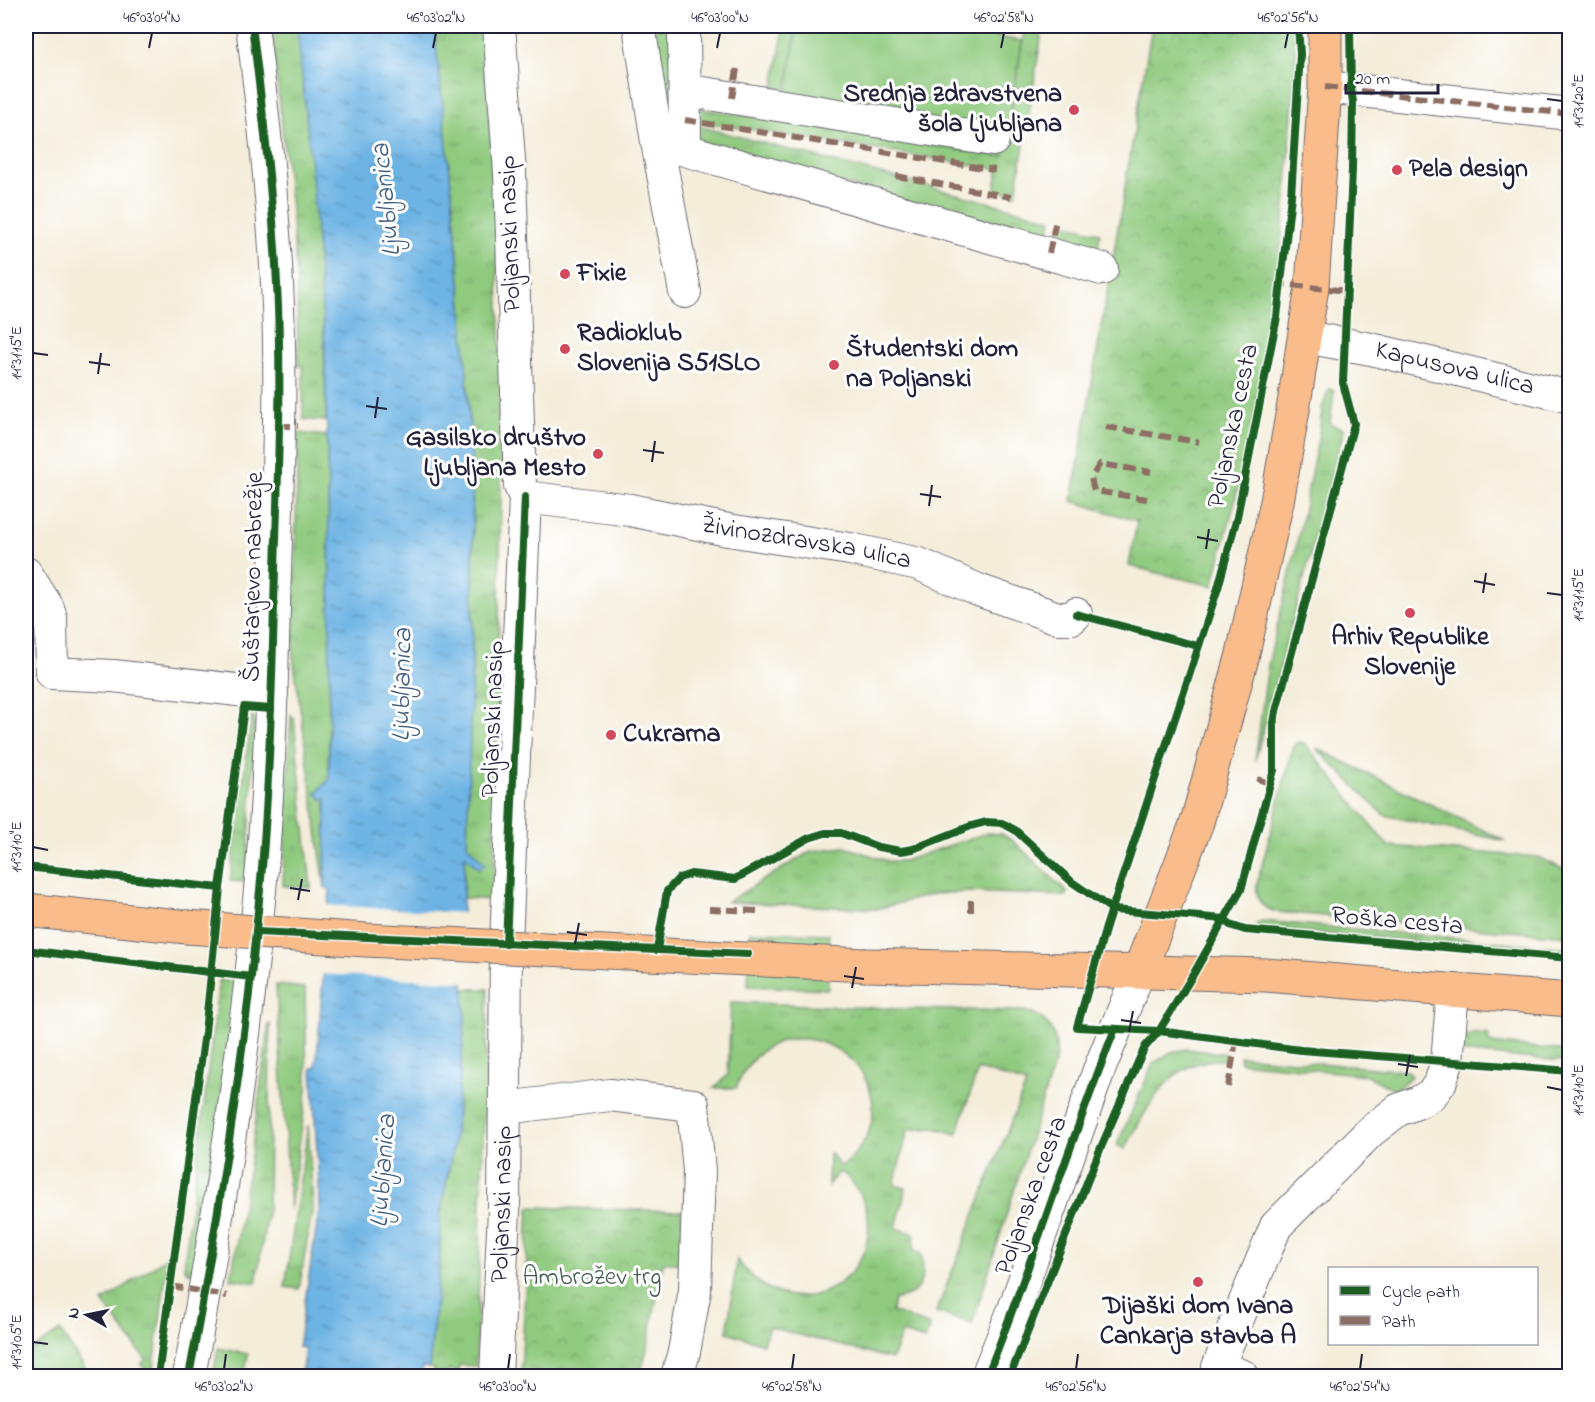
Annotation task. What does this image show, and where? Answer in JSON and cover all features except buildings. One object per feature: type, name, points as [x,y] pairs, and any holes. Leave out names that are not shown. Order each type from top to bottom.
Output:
[{"type":"main road","name":"Poljanska cesta","points":[[1139,972],[1197,822],[1242,658],[1276,502],[1305,337],[1314,262],[1325,87],[1325,26]]},
{"type":"main road","points":[[26,910],[188,927],[366,940],[866,965],[1266,975],[1569,1000]]},
{"type":"street","name":"Šuštarjevo nabrežje","points":[[189,1377],[222,1190],[246,1020],[260,890],[272,694],[280,390],[277,282],[265,122],[252,26]]},
{"type":"street","name":"Poljanski nasip","points":[[496,1377],[504,1210],[506,944],[525,497],[519,476],[510,173],[499,26]]},
{"type":"street","points":[[639,26],[671,146],[685,292]]},
{"type":"street","points":[[671,146],[684,90],[684,26]]},
{"type":"street","points":[[1325,87],[1569,114]]},
{"type":"street","points":[[684,90],[993,140]]},
{"type":"street","points":[[671,146],[1102,269]]},
{"type":"street","name":"Kapusova ulica","points":[[1305,337],[1371,349],[1569,397]]},
{"type":"street","name":"Živinozdravska ulica","points":[[525,497],[630,510],[728,530],[850,549],[919,564],[978,590],[1058,618],[1072,618],[1076,614]]},
{"type":"street","points":[[26,573],[42,598],[51,618],[52,673],[113,676],[272,694]]},
{"type":"street","name":"Poljanska cesta","points":[[987,1377],[1018,1298],[1099,1070],[1139,972]]},
{"type":"street","points":[[1243,1377],[1218,1367],[1276,1226],[1370,1132],[1398,1110],[1432,1094],[1440,1083],[1447,1062],[1453,990]]},
{"type":"street","points":[[505,1108],[610,1095],[693,1105],[699,1171],[695,1290],[677,1377]]},
{"type":"green space","points":[[271,26],[297,26],[317,223],[326,421],[303,419],[303,366],[298,366],[297,283]]},
{"type":"green space","points":[[434,26],[482,26],[494,179],[502,439],[494,900],[463,898],[470,742],[472,482],[462,310]]},
{"type":"green space","points":[[784,26],[797,26],[787,89],[774,87]]},
{"type":"green space","points":[[797,26],[924,26],[1022,41],[1003,157],[782,122]]},
{"type":"green space","points":[[924,26],[1001,26],[999,38]]},
{"type":"green space","points":[[1025,26],[1043,26],[1016,194],[995,190],[998,169],[691,120],[691,107],[1003,157]]},
{"type":"green space","points":[[1152,26],[1293,26],[1296,60],[1276,294],[1249,446],[1213,586],[1129,566],[1137,521],[1072,501]]},
{"type":"green space","points":[[673,27],[680,138],[667,135],[655,29]]},
{"type":"green space","points":[[691,124],[1052,219],[1047,241],[691,141]]},
{"type":"green space","points":[[1062,223],[1100,233],[1097,255],[1056,244]]},
{"type":"green space","points":[[1329,389],[1334,391],[1330,424],[1344,429],[1255,761],[1268,665],[1295,553],[1322,409]]},
{"type":"green space","points":[[298,433],[327,436],[330,586],[329,780],[316,793],[326,797],[325,888],[293,656]]},
{"type":"green space","points":[[252,715],[255,722],[247,882],[230,881]]},
{"type":"green space","points":[[291,715],[294,719],[311,888],[283,886]]},
{"type":"green space","points":[[1300,742],[1306,745],[1388,846],[1538,857],[1569,872],[1569,936],[1276,912],[1266,908],[1258,898],[1257,884],[1293,747]]},
{"type":"green space","points":[[1316,748],[1505,841],[1384,815]]},
{"type":"green space","points":[[986,833],[1002,834],[1012,840],[1068,893],[1066,896],[970,892],[935,894],[876,909],[727,902],[811,851],[845,847],[888,861],[904,861]]},
{"type":"green space","points":[[1262,921],[1569,948],[1569,954],[1258,928],[1256,925]]},
{"type":"green space","points":[[750,932],[829,934],[828,989],[748,986]]},
{"type":"green space","points":[[219,980],[236,982],[224,1084],[194,1273],[187,1272],[184,1267]]},
{"type":"green space","points":[[276,985],[305,988],[307,1090],[290,1210]]},
{"type":"green space","points":[[463,989],[488,989],[476,1366],[459,1365],[457,1376],[454,1376],[455,1371],[449,1370],[448,1374],[434,1372],[435,1369],[429,1368],[440,1258],[440,1217],[454,1141],[465,1022]]},
{"type":"green space","points":[[731,1002],[1025,1011],[1047,1023],[1056,1044],[1055,1061],[972,1324],[936,1312],[1026,1084],[978,1069],[957,1134],[935,1128],[908,1130],[894,1185],[906,1188],[896,1228],[915,1234],[913,1250],[921,1254],[923,1270],[916,1290],[894,1299],[892,1312],[930,1326],[925,1340],[902,1333],[892,1359],[769,1327],[763,1344],[727,1332],[737,1260],[765,1286],[794,1296],[822,1293],[845,1278],[862,1256],[868,1229],[863,1201],[843,1173],[838,1173],[828,1185],[829,1153],[839,1165],[843,1166],[868,1134],[873,1102],[863,1074],[842,1053],[815,1040],[785,1040],[757,1055],[736,1088],[714,1088],[728,1075]]},
{"type":"green space","points":[[269,1024],[268,1208],[256,1283],[231,1279]]},
{"type":"green space","points":[[1488,1034],[1489,1043],[1569,1051],[1569,1062],[1458,1052],[1463,1037]]},
{"type":"green space","points":[[1187,1049],[1227,1054],[1225,1060],[1206,1061],[1189,1067],[1175,1076],[1152,1102],[1125,1149],[1117,1145],[1153,1064],[1171,1052]]},
{"type":"green space","points":[[1240,1056],[1408,1071],[1412,1076],[1395,1090],[1366,1075],[1240,1062]]},
{"type":"green space","points":[[308,1125],[313,1206],[299,1289],[285,1287]]},
{"type":"green space","name":"Ambrožev trg","points":[[529,1207],[682,1211],[683,1264],[663,1262],[640,1376],[521,1376]]},
{"type":"green space","points":[[168,1256],[154,1367],[153,1372],[149,1374],[141,1364],[146,1360],[103,1302]]},
{"type":"green space","points":[[60,1331],[90,1376],[26,1376],[26,1354]]},
{"type":"green space","points":[[218,1348],[248,1354],[244,1376],[213,1376]]},
{"type":"water","name":"Ljubljanica","points":[[297,26],[434,26],[457,253],[470,425],[473,527],[467,845],[485,864],[479,869],[465,856],[462,913],[465,1022],[454,1141],[440,1217],[440,1258],[429,1368],[422,1367],[421,1376],[301,1376],[305,1348],[298,1347],[320,1204],[312,1068],[316,1068],[330,889],[325,888],[326,798],[323,800],[316,793],[329,780],[330,586],[325,346],[312,176]]},
{"type":"pier","points":[[325,905],[465,913],[466,982],[319,974]]},
{"type":"marked path","points":[[732,98],[737,69]]},
{"type":"marked path","points":[[1325,87],[1570,114]]},
{"type":"marked path","points":[[685,120],[995,170]]},
{"type":"marked path","points":[[896,176],[1011,197]]},
{"type":"marked path","points":[[1049,253],[1056,220]]},
{"type":"marked path","points":[[1280,290],[1281,284],[1347,291]]},
{"type":"marked path","points":[[279,426],[298,426]]},
{"type":"marked path","points":[[1106,427],[1199,442]]},
{"type":"marked path","points":[[1147,499],[1094,491],[1091,478],[1100,464],[1151,472]]},
{"type":"marked path","points":[[1257,779],[1270,783]]},
{"type":"marked path","points":[[971,900],[971,914]]},
{"type":"marked path","points":[[709,909],[757,911],[757,915]]},
{"type":"marked path","points":[[1228,1087],[1236,1041]]},
{"type":"marked path","points":[[171,1286],[227,1296]]},
{"type":"cycle path","points":[[189,1376],[221,1195],[254,951],[263,850],[272,690],[278,463],[278,320],[270,187],[252,26]]},
{"type":"cycle path","points":[[1298,26],[1300,54],[1291,196],[1277,317],[1237,517],[1218,588],[1106,927],[1077,1027],[1159,1031],[1301,1050],[1570,1071]]},
{"type":"cycle path","points":[[1010,1376],[1099,1152],[1145,1047],[1159,1031],[1241,890],[1274,770],[1276,711],[1354,424],[1343,383],[1352,169],[1353,102],[1350,26]]},
{"type":"cycle path","points":[[506,944],[525,497]]},
{"type":"cycle path","points":[[1076,614],[1198,646]]},
{"type":"cycle path","points":[[158,1376],[205,1032],[220,888],[244,707],[271,709]]},
{"type":"cycle path","points":[[657,950],[667,891],[679,878],[691,874],[735,879],[809,838],[825,833],[841,833],[878,847],[901,851],[913,849],[986,822],[1002,823],[1015,830],[1072,882],[1113,910],[1225,919]]},
{"type":"cycle path","points":[[26,867],[220,888]]},
{"type":"cycle path","name":"Roška cesta","points":[[1225,919],[1230,925],[1245,930],[1570,958]]},
{"type":"cycle path","points":[[256,932],[748,954]]},
{"type":"cycle path","points":[[26,950],[251,977]]},
{"type":"cycle path","points":[[987,1376],[1115,1029]]},
{"type":"place","name":"Srednja zdravstvena šola Ljubljana","points":[[1074,110]]},
{"type":"place","name":"Pela design","points":[[1397,170]]},
{"type":"place","name":"Fixie","points":[[565,274]]},
{"type":"place","name":"Radioklub Slovenija S51SLO","points":[[565,349]]},
{"type":"place","name":"Študentski dom na Poljanski","points":[[834,365]]},
{"type":"place","name":"Gasilsko društvo Ljubljana Mesto","points":[[598,454]]},
{"type":"place","name":"Arhiv Republike Slovenije","points":[[1410,613]]},
{"type":"place","name":"Cukrarna","points":[[611,735]]},
{"type":"place","name":"Dijaški dom Ivana Cankarja stavba A","points":[[1198,1282]]}]
